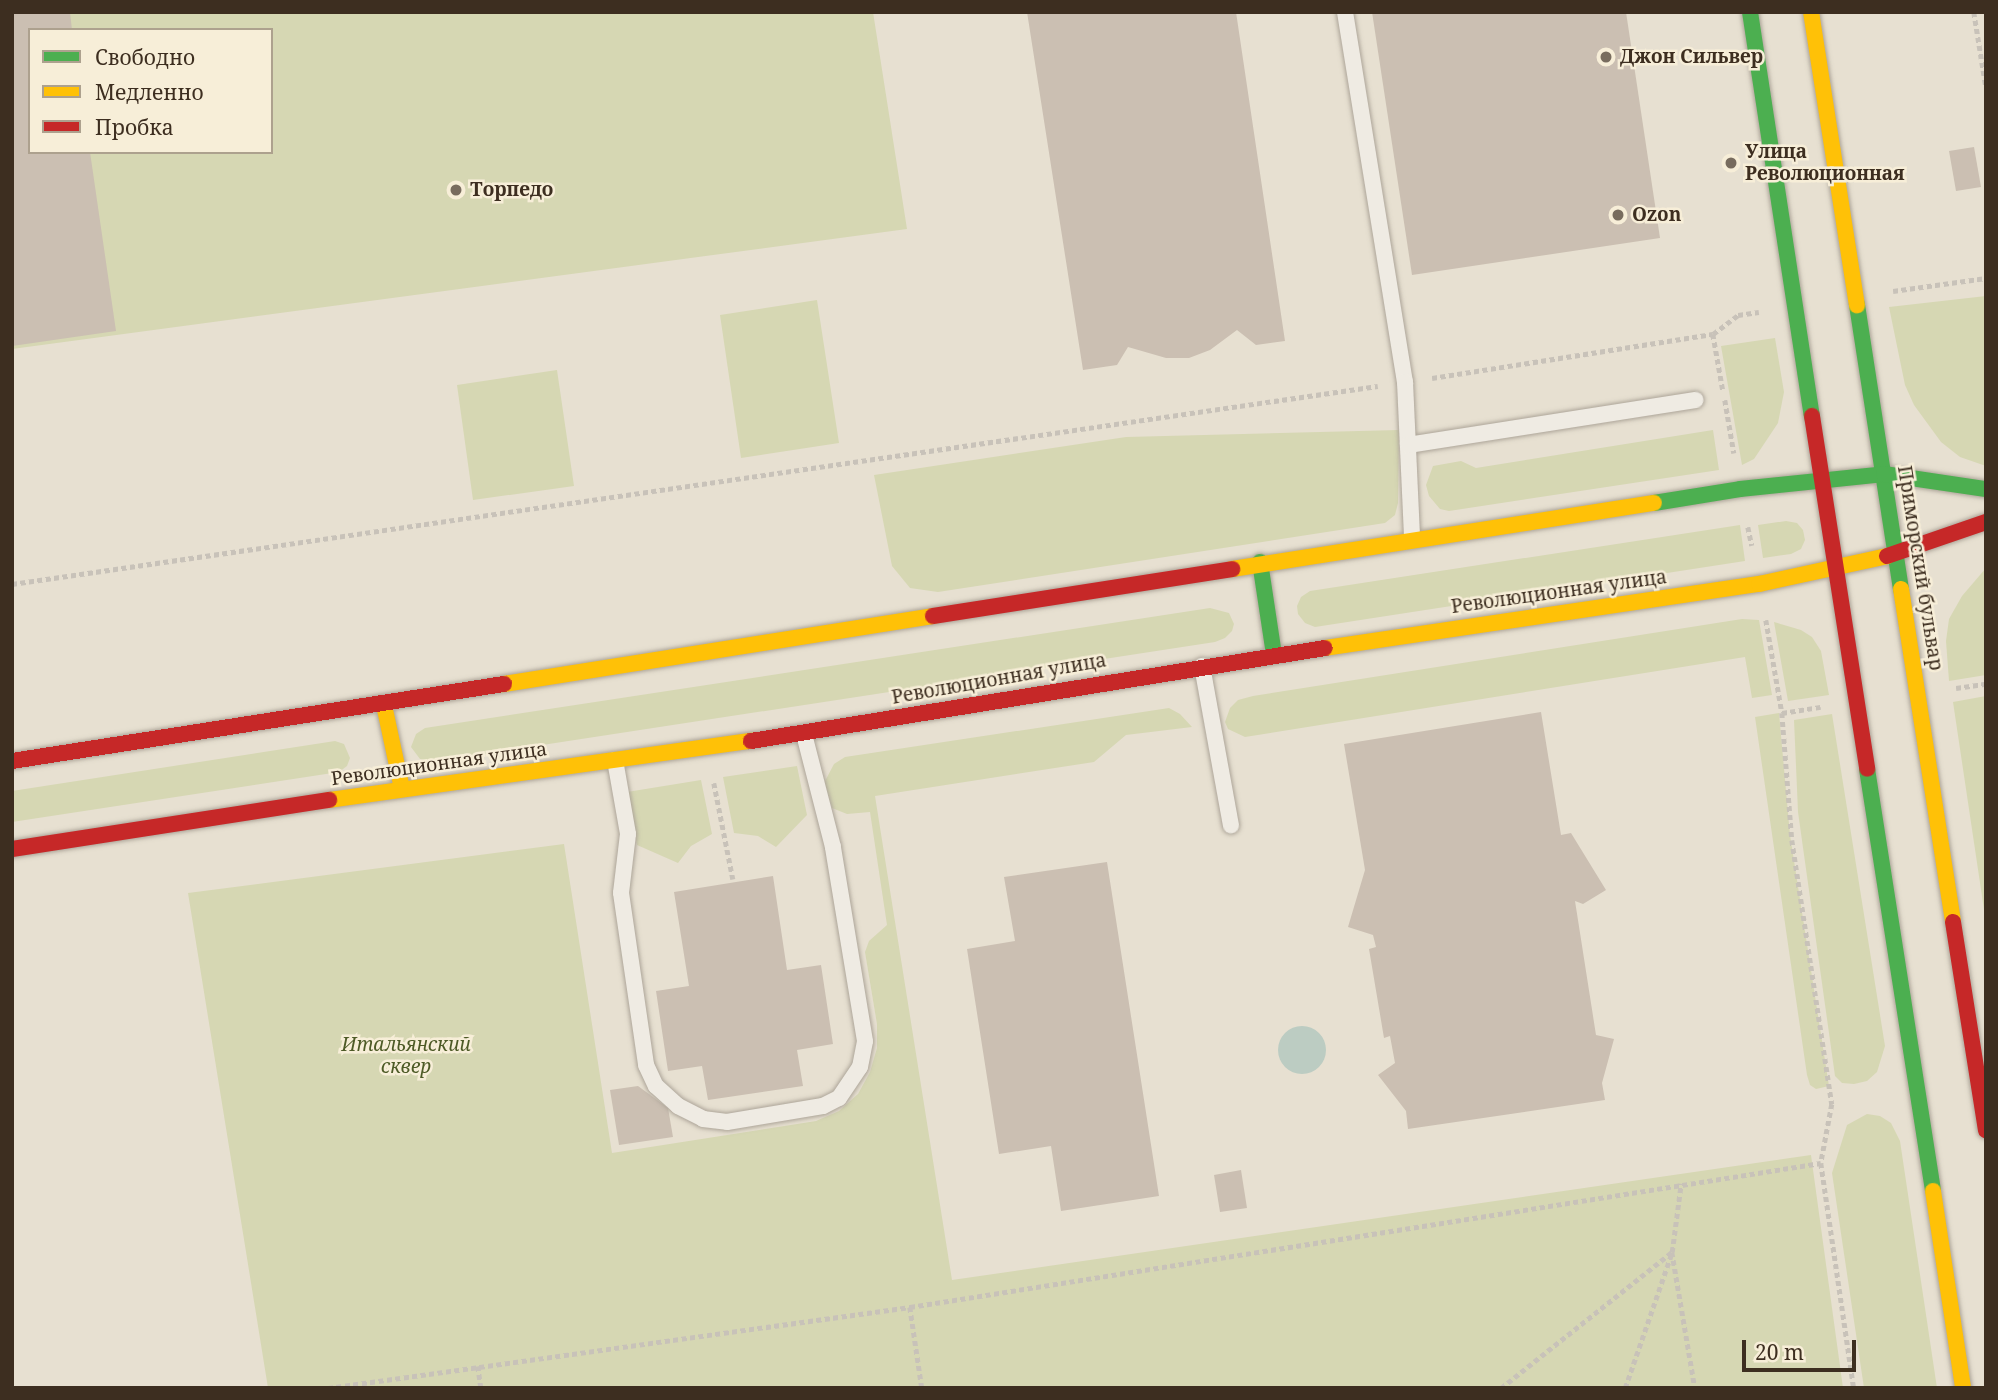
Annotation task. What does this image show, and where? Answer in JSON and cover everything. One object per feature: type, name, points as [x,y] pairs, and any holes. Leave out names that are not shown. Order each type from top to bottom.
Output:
[{"type":"main road","points":[[1750,12],[1963,1388]]},
{"type":"main road","name":"Приморский бульвар","points":[[1811,12],[1986,1130]]},
{"type":"main road","points":[[12,761],[384,705],[1261,562],[1740,489],[1884,474],[1986,489]]},
{"type":"main road","name":"Революционная улица","points":[[12,849],[402,789],[804,734],[1274,654],[1759,584],[1896,554],[1986,522]]},
{"type":"main road","points":[[1261,562],[1274,654]]},
{"type":"main road","points":[[384,705],[402,789]]},
{"type":"lane","points":[[1345,12],[1405,382],[1412,539]]},
{"type":"lane","points":[[1408,445],[1695,400]]},
{"type":"lane","points":[[1202,666],[1231,825]]},
{"type":"lane","points":[[615,760],[628,834],[621,893],[646,1065],[656,1086],[678,1106],[703,1119],[727,1122],[823,1106],[839,1098],[860,1067],[865,1041],[835,860],[804,734]]},
{"type":"path","points":[[1974,12],[1986,87]]},
{"type":"path","points":[[1882,293],[1986,278]]},
{"type":"path","points":[[12,584],[1405,382],[1713,334],[1738,315],[1767,311]]},
{"type":"path","points":[[1766,619],[1783,713],[1792,840],[1832,1104],[1821,1163],[1854,1388]]},
{"type":"path","points":[[1948,689],[1986,684]]},
{"type":"path","points":[[1783,713],[1832,705]]},
{"type":"path","points":[[707,748],[733,879]]},
{"type":"path","points":[[328,1388],[910,1307],[1821,1163]]},
{"type":"path","points":[[1625,1388],[1672,1252],[1681,1184]]},
{"type":"path","points":[[1501,1388],[1672,1252]]},
{"type":"path","points":[[1672,1252],[1695,1388]]},
{"type":"path","points":[[910,1307],[922,1388]]},
{"type":"path","points":[[478,1366],[481,1388]]},
{"type":"green space","name":"Торпедо","points":[[12,12],[873,12],[907,229],[12,349]]},
{"type":"green space","points":[[1986,296],[1986,466],[1960,457],[1941,442],[1914,405],[1905,385],[1889,307]]},
{"type":"green space","points":[[817,300],[839,443],[741,458],[720,315]]},
{"type":"green space","points":[[1775,338],[1784,392],[1778,423],[1754,459],[1742,465],[1721,346]]},
{"type":"green space","points":[[557,370],[574,486],[473,500],[457,385]]},
{"type":"green space","points":[[1399,430],[1398,503],[1395,515],[1385,523],[938,592],[910,588],[892,566],[874,475],[1126,437]]},
{"type":"green space","points":[[1713,430],[1719,470],[1449,511],[1440,509],[1429,496],[1426,485],[1433,466],[1461,461],[1476,468]]},
{"type":"green space","points":[[1786,521],[1797,523],[1803,530],[1805,540],[1801,549],[1791,554],[1763,558],[1758,525]]},
{"type":"green space","points":[[1740,525],[1745,561],[1315,627],[1305,623],[1298,614],[1297,606],[1301,597],[1310,591]]},
{"type":"green space","points":[[1986,568],[1986,675],[1949,681],[1946,641],[1949,619],[1962,596]]},
{"type":"green space","points":[[1210,608],[1229,613],[1234,624],[1232,631],[1225,638],[1215,642],[432,762],[420,759],[411,747],[416,734],[425,728]]},
{"type":"green space","points":[[1742,619],[1759,620],[1772,695],[1752,698],[1745,657],[1245,737],[1228,729],[1225,722],[1230,708],[1238,700],[1253,696]]},
{"type":"green space","points":[[1774,622],[1801,630],[1812,637],[1821,651],[1829,695],[1788,701]]},
{"type":"green space","points":[[1986,696],[1986,923],[1953,702]]},
{"type":"green space","name":"Итальянский сквер","points":[[1169,708],[1180,714],[1192,727],[1126,735],[1094,762],[875,796],[952,1280],[1811,1155],[1843,1388],[268,1388],[188,893],[564,844],[612,1153],[816,1121],[839,1111],[858,1094],[870,1072],[877,1048],[877,1024],[865,952],[869,941],[887,925],[870,812],[847,814],[832,808],[824,783],[834,764],[845,757]]},
{"type":"green space","points":[[1779,713],[1790,835],[1829,1086],[1816,1089],[1810,1085],[1807,1075],[1755,717]]},
{"type":"green space","points":[[1832,714],[1885,1046],[1877,1072],[1867,1081],[1854,1084],[1842,1083],[1835,1076],[1798,812],[1794,720]]},
{"type":"green space","points":[[335,741],[344,744],[350,758],[347,766],[339,772],[12,822],[12,791]]},
{"type":"green space","points":[[797,766],[807,815],[776,847],[758,836],[734,833],[723,777]]},
{"type":"green space","points":[[701,780],[712,834],[691,846],[678,863],[637,845],[627,792]]},
{"type":"green space","points":[[1867,1114],[1880,1116],[1891,1123],[1900,1141],[1937,1388],[1864,1388],[1832,1173],[1847,1125]]},
{"type":"shaded area","points":[[1302,1026],[1319,1033],[1326,1050],[1319,1067],[1302,1074],[1285,1067],[1278,1050],[1285,1033]]},
{"type":"building","points":[[12,12],[70,12],[72,28],[28,28],[28,154],[90,154],[116,331],[12,346]]},
{"type":"building","points":[[1027,12],[1236,12],[1285,341],[1256,345],[1237,330],[1210,350],[1189,358],[1166,358],[1128,347],[1117,365],[1083,370]]},
{"type":"building","points":[[1372,12],[1626,12],[1660,238],[1412,275]]},
{"type":"building","points":[[1974,147],[1981,187],[1956,191],[1949,151]]},
{"type":"building","points":[[1541,712],[1561,835],[1571,833],[1606,890],[1583,904],[1575,901],[1596,1035],[1614,1039],[1602,1083],[1605,1100],[1408,1129],[1406,1111],[1378,1075],[1395,1063],[1390,1036],[1384,1038],[1369,949],[1376,947],[1373,935],[1348,927],[1365,870],[1344,744]]},
{"type":"building","points":[[1107,862],[1159,1196],[1061,1211],[1051,1146],[999,1154],[967,949],[1015,941],[1004,877]]},
{"type":"building","points":[[773,876],[787,970],[821,965],[833,1044],[797,1050],[803,1086],[708,1100],[702,1066],[668,1071],[656,991],[689,986],[674,892]]},
{"type":"building","points":[[638,1086],[668,1108],[673,1137],[619,1145],[610,1090]]},
{"type":"building","points":[[1241,1170],[1247,1208],[1220,1212],[1214,1175]]},
{"type":"traffic: fast","points":[[1750,12],[1812,416]]},
{"type":"traffic: fast","points":[[1857,305],[1901,589]]},
{"type":"traffic: fast","points":[[1654,503],[1740,489],[1884,474],[1986,489]]},
{"type":"traffic: fast","points":[[1260,562],[1274,655]]},
{"type":"traffic: fast","points":[[1867,769],[1933,1191]]},
{"type":"traffic: slow","points":[[1811,12],[1857,305]]},
{"type":"traffic: slow","points":[[1232,569],[1654,503]]},
{"type":"traffic: slow","points":[[1325,648],[1759,584],[1887,556]]},
{"type":"traffic: slow","points":[[1901,589],[1953,922]]},
{"type":"traffic: slow","points":[[504,684],[933,616]]},
{"type":"traffic: slow","points":[[384,705],[402,789]]},
{"type":"traffic: slow","points":[[329,800],[751,741]]},
{"type":"traffic: slow","points":[[1933,1191],[1963,1388]]},
{"type":"traffic: jam","points":[[1812,416],[1867,769]]},
{"type":"traffic: jam","points":[[1887,556],[1986,522]]},
{"type":"traffic: jam","points":[[933,616],[1232,569]]},
{"type":"traffic: jam","points":[[751,741],[1325,648]]},
{"type":"traffic: jam","points":[[12,761],[504,684]]},
{"type":"traffic: jam","points":[[12,849],[329,800]]},
{"type":"traffic: jam","points":[[1953,922],[1986,1130]]},
{"type":"place","name":"Джон Сильвер","points":[[1606,57]]},
{"type":"place","name":"Улица Революционная","points":[[1731,163]]},
{"type":"place","name":"Торпедо","points":[[456,190]]},
{"type":"place","name":"Ozon","points":[[1618,215]]}]
